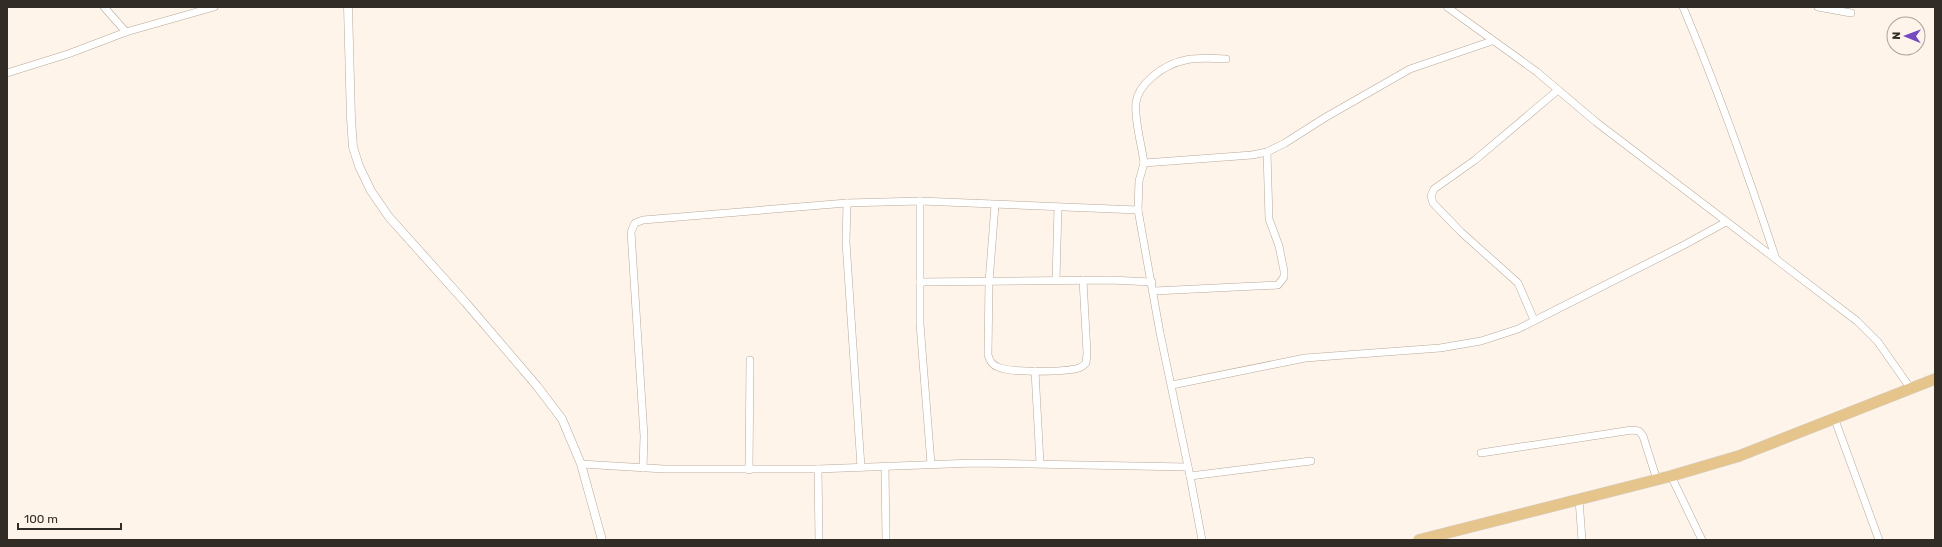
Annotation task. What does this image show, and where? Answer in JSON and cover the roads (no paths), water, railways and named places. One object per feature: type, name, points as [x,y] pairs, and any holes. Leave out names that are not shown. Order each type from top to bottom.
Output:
[{"type":"main road","points":[[1419,540],[1657,480],[1739,456],[1835,420],[1935,379]]},
{"type":"street","points":[[104,7],[126,32]]},
{"type":"street","points":[[7,73],[68,54],[126,32],[214,7]]},
{"type":"street","points":[[348,7],[349,79],[353,147],[359,166],[372,192],[389,217],[466,303],[550,402],[562,419],[581,464],[602,540]]},
{"type":"street","points":[[1447,7],[1492,41],[1537,72],[1596,122],[1857,321],[1891,358],[1911,389]]},
{"type":"street","points":[[1683,7],[1712,74],[1739,148],[1776,259]]},
{"type":"street","points":[[1818,7],[1851,13]]},
{"type":"street","points":[[1144,163],[1252,155],[1267,152],[1285,143],[1326,117],[1410,69],[1492,41]]},
{"type":"street","points":[[1202,540],[1138,210],[1138,181],[1144,163],[1136,103],[1139,92],[1145,82],[1162,68],[1176,61],[1205,57],[1226,59]]},
{"type":"street","points":[[1534,320],[1518,283],[1461,232],[1433,203],[1431,196],[1434,189],[1474,160],[1558,90]]},
{"type":"street","points":[[1154,291],[1278,285],[1282,282],[1284,271],[1279,246],[1269,219],[1267,152]]},
{"type":"street","points":[[643,468],[644,436],[631,232],[635,223],[643,220],[847,203],[920,202],[1138,210]]},
{"type":"street","points":[[920,202],[922,358],[931,464]]},
{"type":"street","points":[[847,203],[846,242],[861,467]]},
{"type":"street","points":[[995,205],[989,282],[988,356],[991,363],[998,368],[1035,371],[1081,368],[1086,363],[1087,321],[1084,280]]},
{"type":"street","points":[[1056,280],[1058,208]]},
{"type":"street","points":[[1172,385],[1305,358],[1440,348],[1481,341],[1518,329],[1684,245],[1726,222]]},
{"type":"street","points":[[920,282],[1084,280],[1152,282]]},
{"type":"street","points":[[749,470],[750,360]]},
{"type":"street","points":[[1035,371],[1040,463]]},
{"type":"street","points":[[1835,420],[1879,540]]},
{"type":"street","points":[[1481,453],[1632,430],[1638,431],[1643,436],[1657,480]]},
{"type":"street","points":[[1190,476],[1311,461]]},
{"type":"street","points":[[581,464],[643,468],[749,470],[861,467],[885,468],[931,464],[1040,463],[1188,467]]},
{"type":"street","points":[[885,468],[886,540]]},
{"type":"street","points":[[818,469],[819,540]]},
{"type":"street","points":[[1671,476],[1702,540]]},
{"type":"street","points":[[1580,500],[1582,540]]}]
